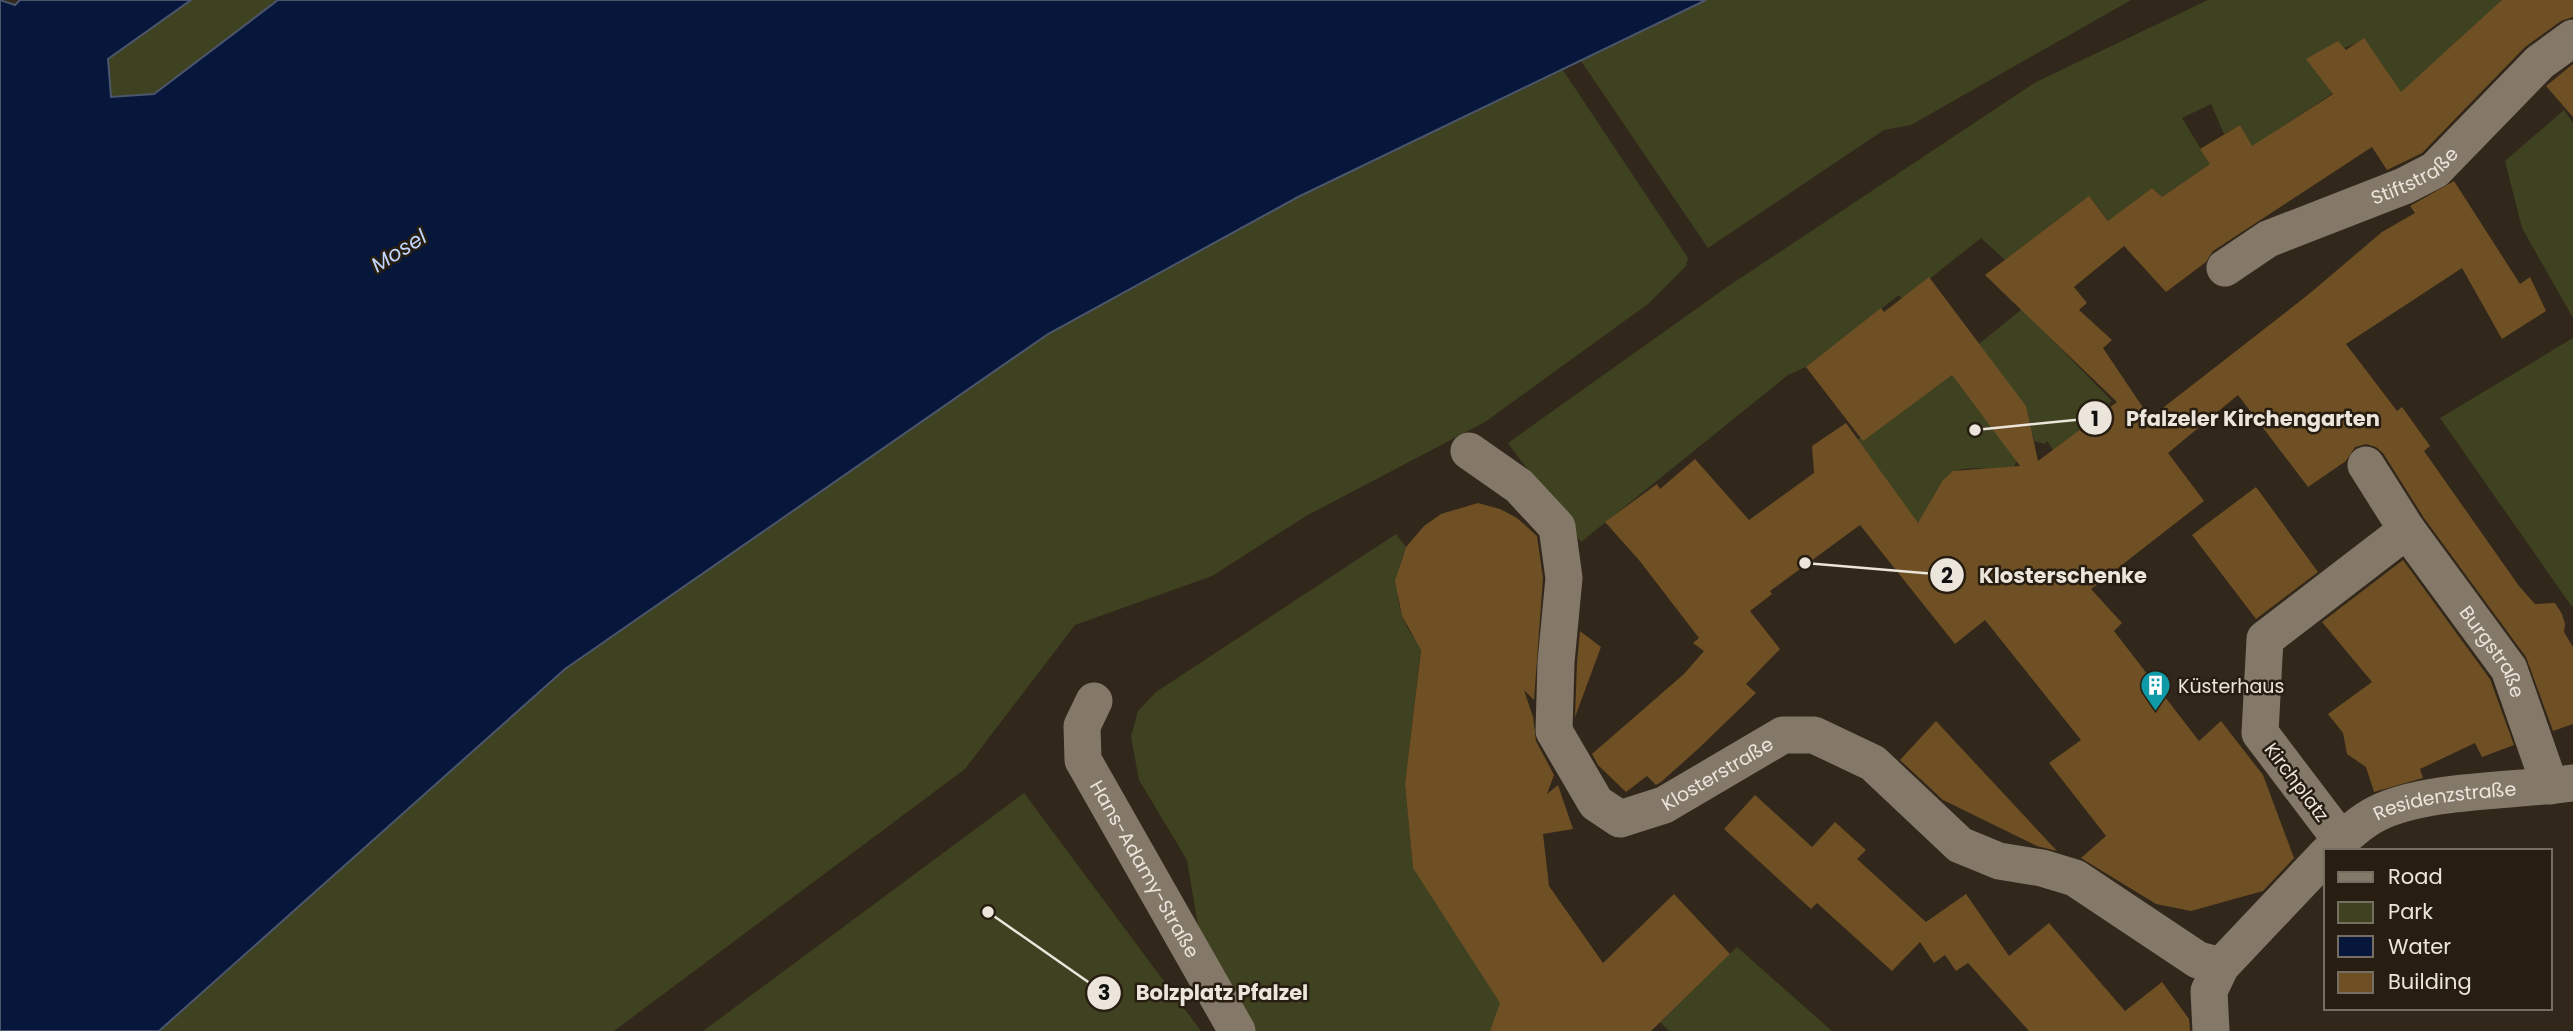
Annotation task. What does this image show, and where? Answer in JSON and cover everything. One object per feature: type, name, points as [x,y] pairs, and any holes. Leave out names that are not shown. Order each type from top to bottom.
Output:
[{"type":"street","name":"Stiftstraße","points":[[2225,268],[2268,239],[2403,186],[2435,170],[2540,62],[2573,38]]},
{"type":"street","name":"Klosterstraße","points":[[1469,451],[1519,486],[1557,527],[1564,578],[1556,662],[1554,731],[1596,803],[1620,818],[1664,805],[1783,735],[1814,735],[1873,763],[1960,845],[1999,861],[2075,878],[2198,960],[2221,966]]},
{"type":"street","name":"Burgstraße","points":[[2366,465],[2407,530],[2509,669],[2561,785]]},
{"type":"street","name":"Kirchplatz","points":[[2333,848],[2260,733],[2265,639],[2407,530]]},
{"type":"street","name":"Hans-Adamy-Straße","points":[[1094,701],[1082,726],[1083,760],[1237,1031]]},
{"type":"street","name":"Residenzstraße","points":[[2333,848],[2376,814],[2410,803],[2457,794],[2561,785]]},
{"type":"street","name":"Residenzstraße","points":[[2221,966],[2324,857]]},
{"type":"street","points":[[2211,1031],[2209,991],[2221,966]]},
{"type":"green space","points":[[191,0],[278,0],[154,94],[110,97],[108,59]]},
{"type":"green space","points":[[1706,0],[2131,0],[1911,125],[1884,130],[1708,248],[1581,61]]},
{"type":"green space","points":[[2208,0],[2506,0],[2398,95],[2385,69],[2363,39],[2348,47],[2322,52],[2307,59],[2333,93],[2252,147],[2240,125],[2224,134],[2211,104],[2182,118],[2210,164],[2162,197],[2152,188],[2117,215],[2115,229],[2089,196],[2005,260],[1981,238],[1903,300],[1899,295],[1806,367],[1788,375],[1581,542],[1508,443],[1727,287],[2036,82]]},
{"type":"green space","points":[[1563,70],[1688,258],[1686,266],[1648,304],[1485,422],[1306,516],[1212,576],[1075,625],[965,769],[614,1031],[159,1031],[565,669],[1048,334],[1298,197]]},
{"type":"green space","points":[[2564,110],[2573,123],[2573,318],[2522,228],[2505,161]]},
{"type":"green space","points":[[2022,309],[2112,401],[2109,403],[2111,407],[2053,450],[2047,441],[2045,444],[2034,441],[2033,435],[2028,436],[2013,469],[1970,468],[1953,472],[1940,487],[1932,543],[1880,478],[1882,473],[1857,440],[1952,375],[1982,415],[2014,391],[1979,344]]},
{"type":"green space","points":[[2573,338],[2573,606],[2572,607],[2440,418]]},
{"type":"green space","points":[[1396,534],[1406,547],[1398,574],[1398,599],[1406,624],[1421,647],[1405,784],[1413,867],[1501,1004],[1490,1031],[1256,1031],[1208,954],[1199,932],[1187,860],[1139,780],[1131,737],[1138,711],[1156,692]]},
{"type":"green space","points":[[1024,793],[1201,1031],[703,1031]]},
{"type":"green space","points":[[1737,947],[1832,1031],[1669,1031],[1660,1022]]},
{"type":"water","name":"Mosel","points":[[0,0],[15,5],[20,0],[191,0],[108,59],[111,97],[154,94],[278,0],[1706,0],[1298,197],[1048,334],[565,669],[159,1031],[0,1031]]},
{"type":"building","points":[[2502,0],[2573,0],[2573,17],[2561,21],[2525,47],[2422,153],[2387,170],[2372,147],[2213,251],[2206,262],[2166,292],[2124,246],[2074,287],[2087,303],[2079,310],[2112,340],[2103,348],[2150,418],[2309,294],[2382,232],[2415,213],[2410,206],[2454,181],[2520,284],[2530,277],[2546,311],[2502,339],[2462,268],[2346,344],[2397,411],[2402,407],[2430,446],[2424,451],[2519,586],[2535,604],[2555,603],[2562,614],[2564,632],[2573,647],[2573,724],[2553,731],[2526,657],[2424,518],[2383,453],[2366,444],[2355,447],[2346,461],[2308,487],[2238,395],[2168,453],[2204,501],[2091,589],[2122,623],[2114,631],[2199,741],[2221,721],[2263,775],[2294,858],[2263,891],[2191,911],[2156,904],[2081,858],[2106,836],[2049,763],[2081,740],[1985,620],[1955,644],[1860,525],[1770,591],[1772,594],[1750,611],[1780,649],[1746,684],[1756,693],[1698,749],[1656,785],[1647,776],[1626,792],[1598,765],[1592,754],[1684,674],[1704,651],[1693,643],[1699,638],[1639,560],[1605,522],[1657,484],[1660,489],[1695,459],[1749,520],[1814,473],[1812,446],[1846,423],[1918,523],[1943,480],[1953,471],[2020,466],[1952,375],[1863,441],[1806,367],[1881,308],[1884,312],[1929,277],[2026,406],[2038,461],[2117,402],[1985,275],[2089,196],[2108,221],[2152,188],[2162,197],[2210,164],[2200,149],[2240,125],[2252,146],[2333,94],[2306,59],[2338,41],[2346,50],[2364,38],[2401,92]]},
{"type":"building","points":[[2573,64],[2573,117],[2546,86]]},
{"type":"building","points":[[2256,487],[2318,572],[2256,619],[2192,535]]},
{"type":"building","points":[[1478,503],[1500,509],[1517,518],[1537,536],[1543,578],[1534,700],[1524,690],[1533,717],[1536,741],[1554,775],[1547,794],[1558,785],[1573,829],[1543,834],[1549,886],[1603,963],[1674,894],[1730,954],[1651,1031],[1490,1031],[1500,1003],[1413,868],[1405,784],[1421,650],[1402,616],[1395,581],[1406,547],[1424,526],[1441,514]]},
{"type":"building","points":[[2403,560],[2490,679],[2514,745],[2482,757],[2475,743],[2420,769],[2423,778],[2374,792],[2366,767],[2347,754],[2343,733],[2328,714],[2372,682],[2322,622]]},
{"type":"building","points":[[1580,631],[1601,647],[1575,717],[1577,663]]},
{"type":"building","points":[[1936,721],[2057,851],[2037,846],[1943,800],[1900,760]]},
{"type":"building","points":[[1755,795],[1812,847],[1835,822],[1866,850],[1857,859],[1926,922],[1966,894],[2009,956],[2049,923],[2125,1011],[2162,982],[2189,1019],[2190,1031],[2029,1031],[1968,963],[1956,971],[1945,955],[1934,963],[1920,942],[1892,971],[1817,903],[1811,909],[1724,829]]},
{"type":"place","name":"Pfalzeler Kirchengarten","points":[[1975,430]]},
{"type":"place","name":"Klosterschenke","points":[[1805,563]]},
{"type":"place","name":"Küsterhaus","points":[[2155,713]]},
{"type":"place","name":"Bolzplatz Pfalzel","points":[[988,912]]}]
